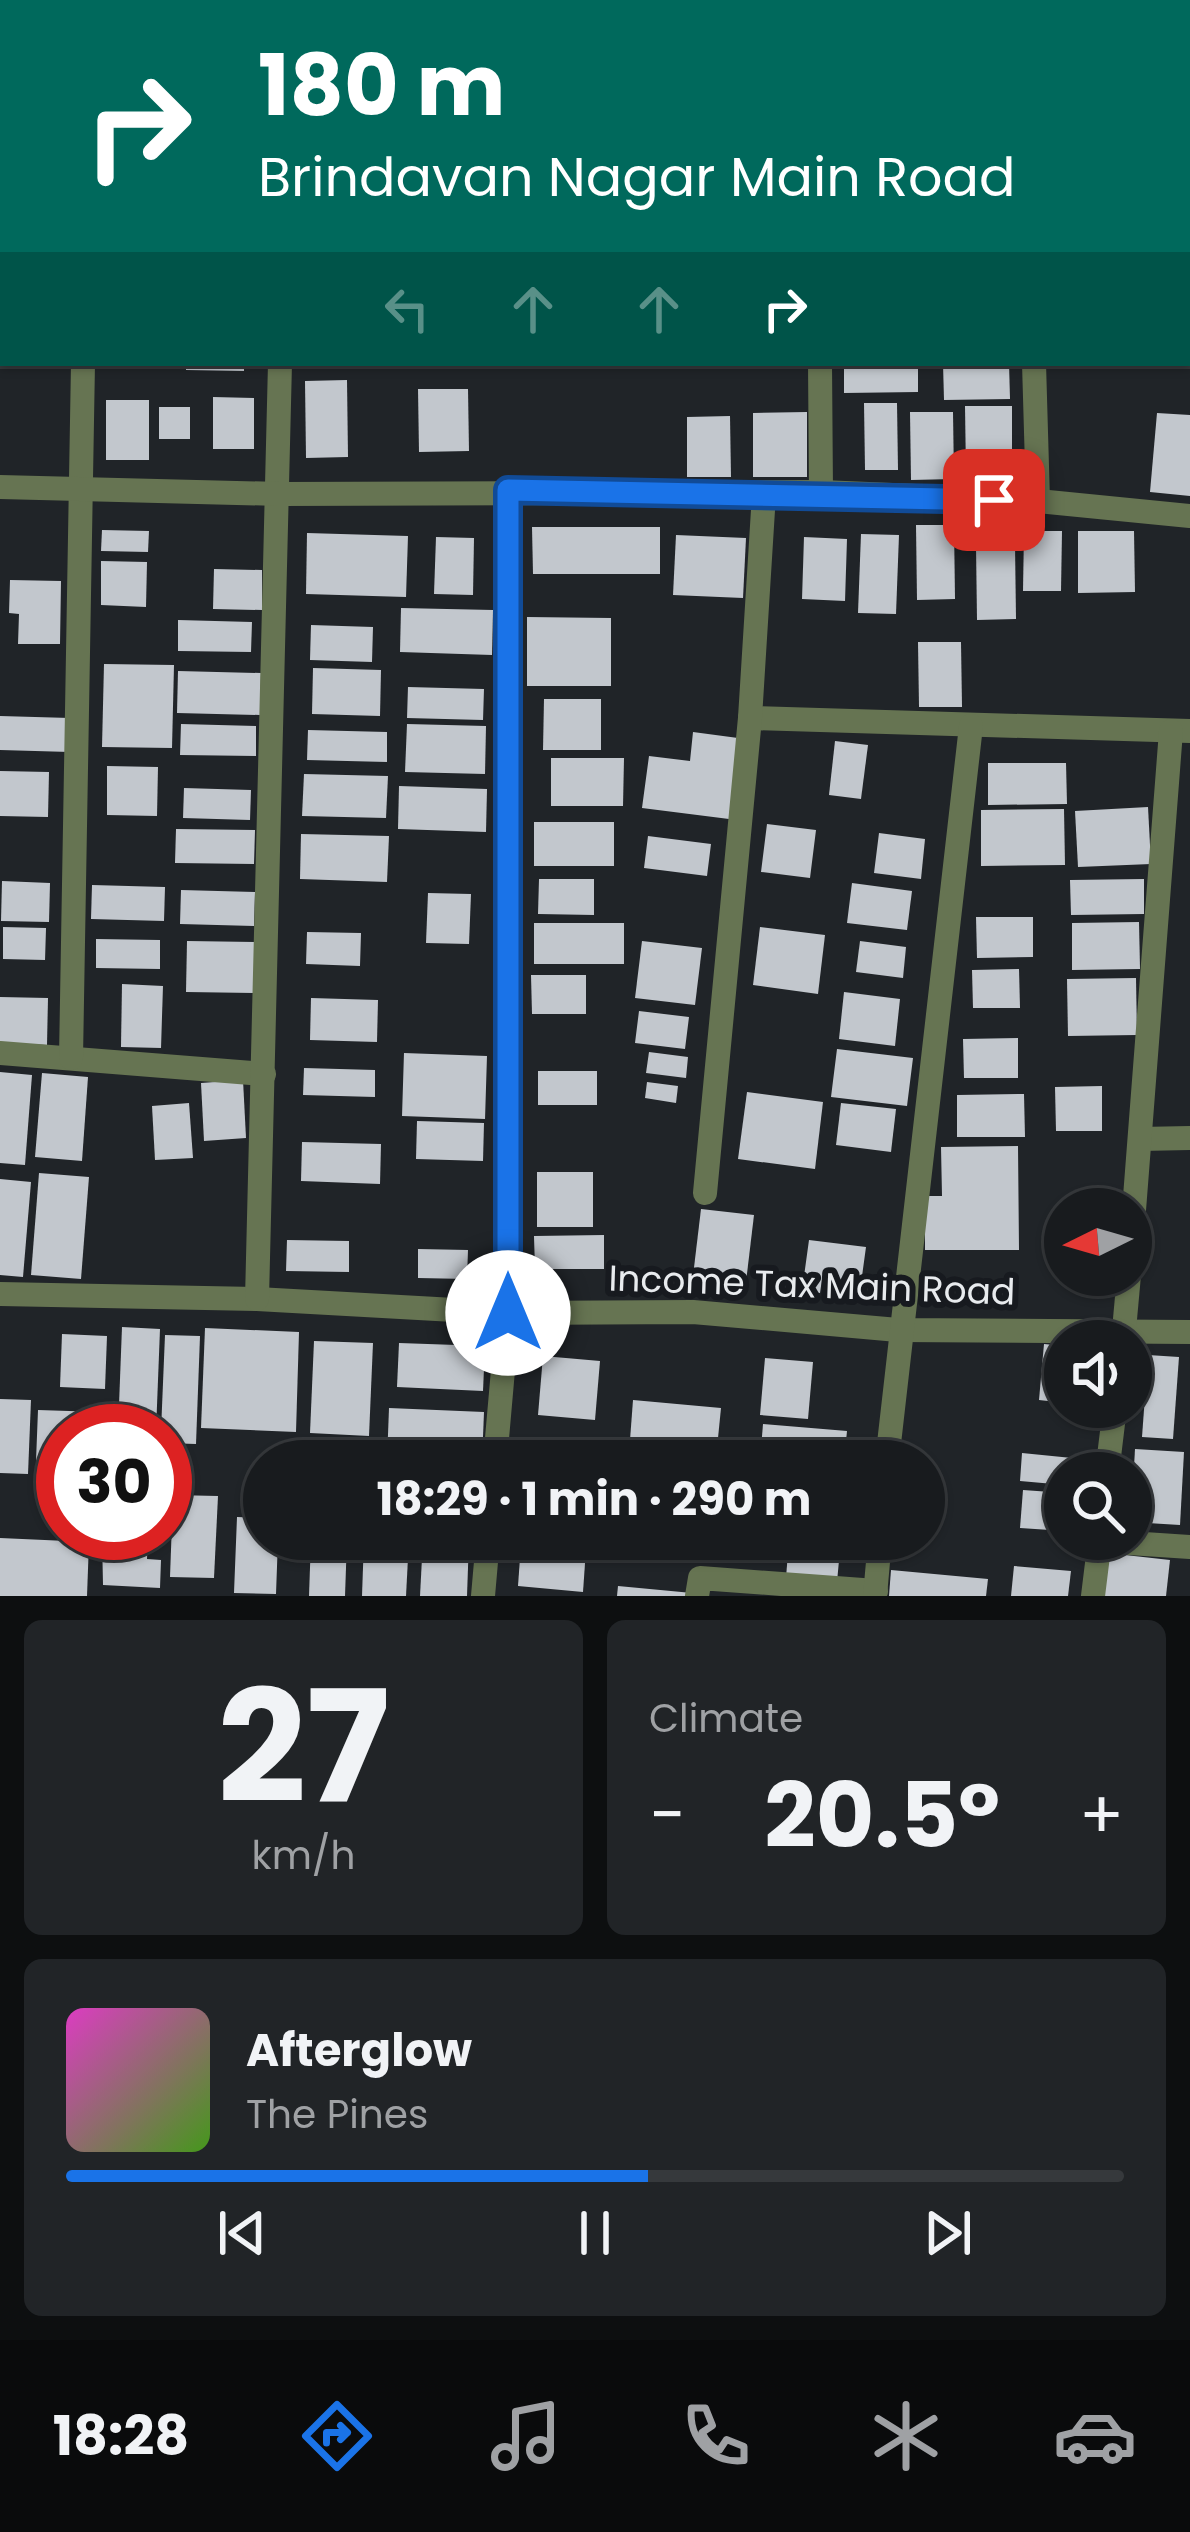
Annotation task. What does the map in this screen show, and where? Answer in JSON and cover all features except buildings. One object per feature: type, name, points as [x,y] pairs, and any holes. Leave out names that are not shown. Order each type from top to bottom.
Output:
[{"type":"street","points":[[71,1058],[83,366]]},
{"type":"street","points":[[257,1299],[280,366]]},
{"type":"street","points":[[820,366],[821,492]]},
{"type":"street","points":[[1034,366],[1038,501]]},
{"type":"street","points":[[0,487],[280,494],[821,492],[1038,501],[1190,515]]},
{"type":"street","points":[[497,1440],[508,1313],[508,490]]},
{"type":"street","points":[[705,1193],[750,718],[764,494]]},
{"type":"street","points":[[750,718],[1180,731],[1136,1188]]},
{"type":"street","points":[[889,1440],[970,726]]},
{"type":"street","points":[[0,1053],[264,1074]]},
{"type":"street","points":[[1140,1139],[1190,1138]]},
{"type":"street","name":"Income Tax Main Road","points":[[0,1294],[257,1299],[508,1313],[693,1312],[898,1330],[1044,1334]]},
{"type":"street","name":"Income Tax Main Road","points":[[1152,1334],[1190,1332]]},
{"type":"street","points":[[1152,1544],[1190,1547]]},
{"type":"street","points":[[483,1596],[486,1560]]},
{"type":"street","points":[[697,1596],[700,1578],[876,1594],[878,1560]]},
{"type":"street","points":[[1093,1596],[1098,1560]]},
{"type":"route","points":[[508,1313],[508,490],[821,492],[994,500]]}]
